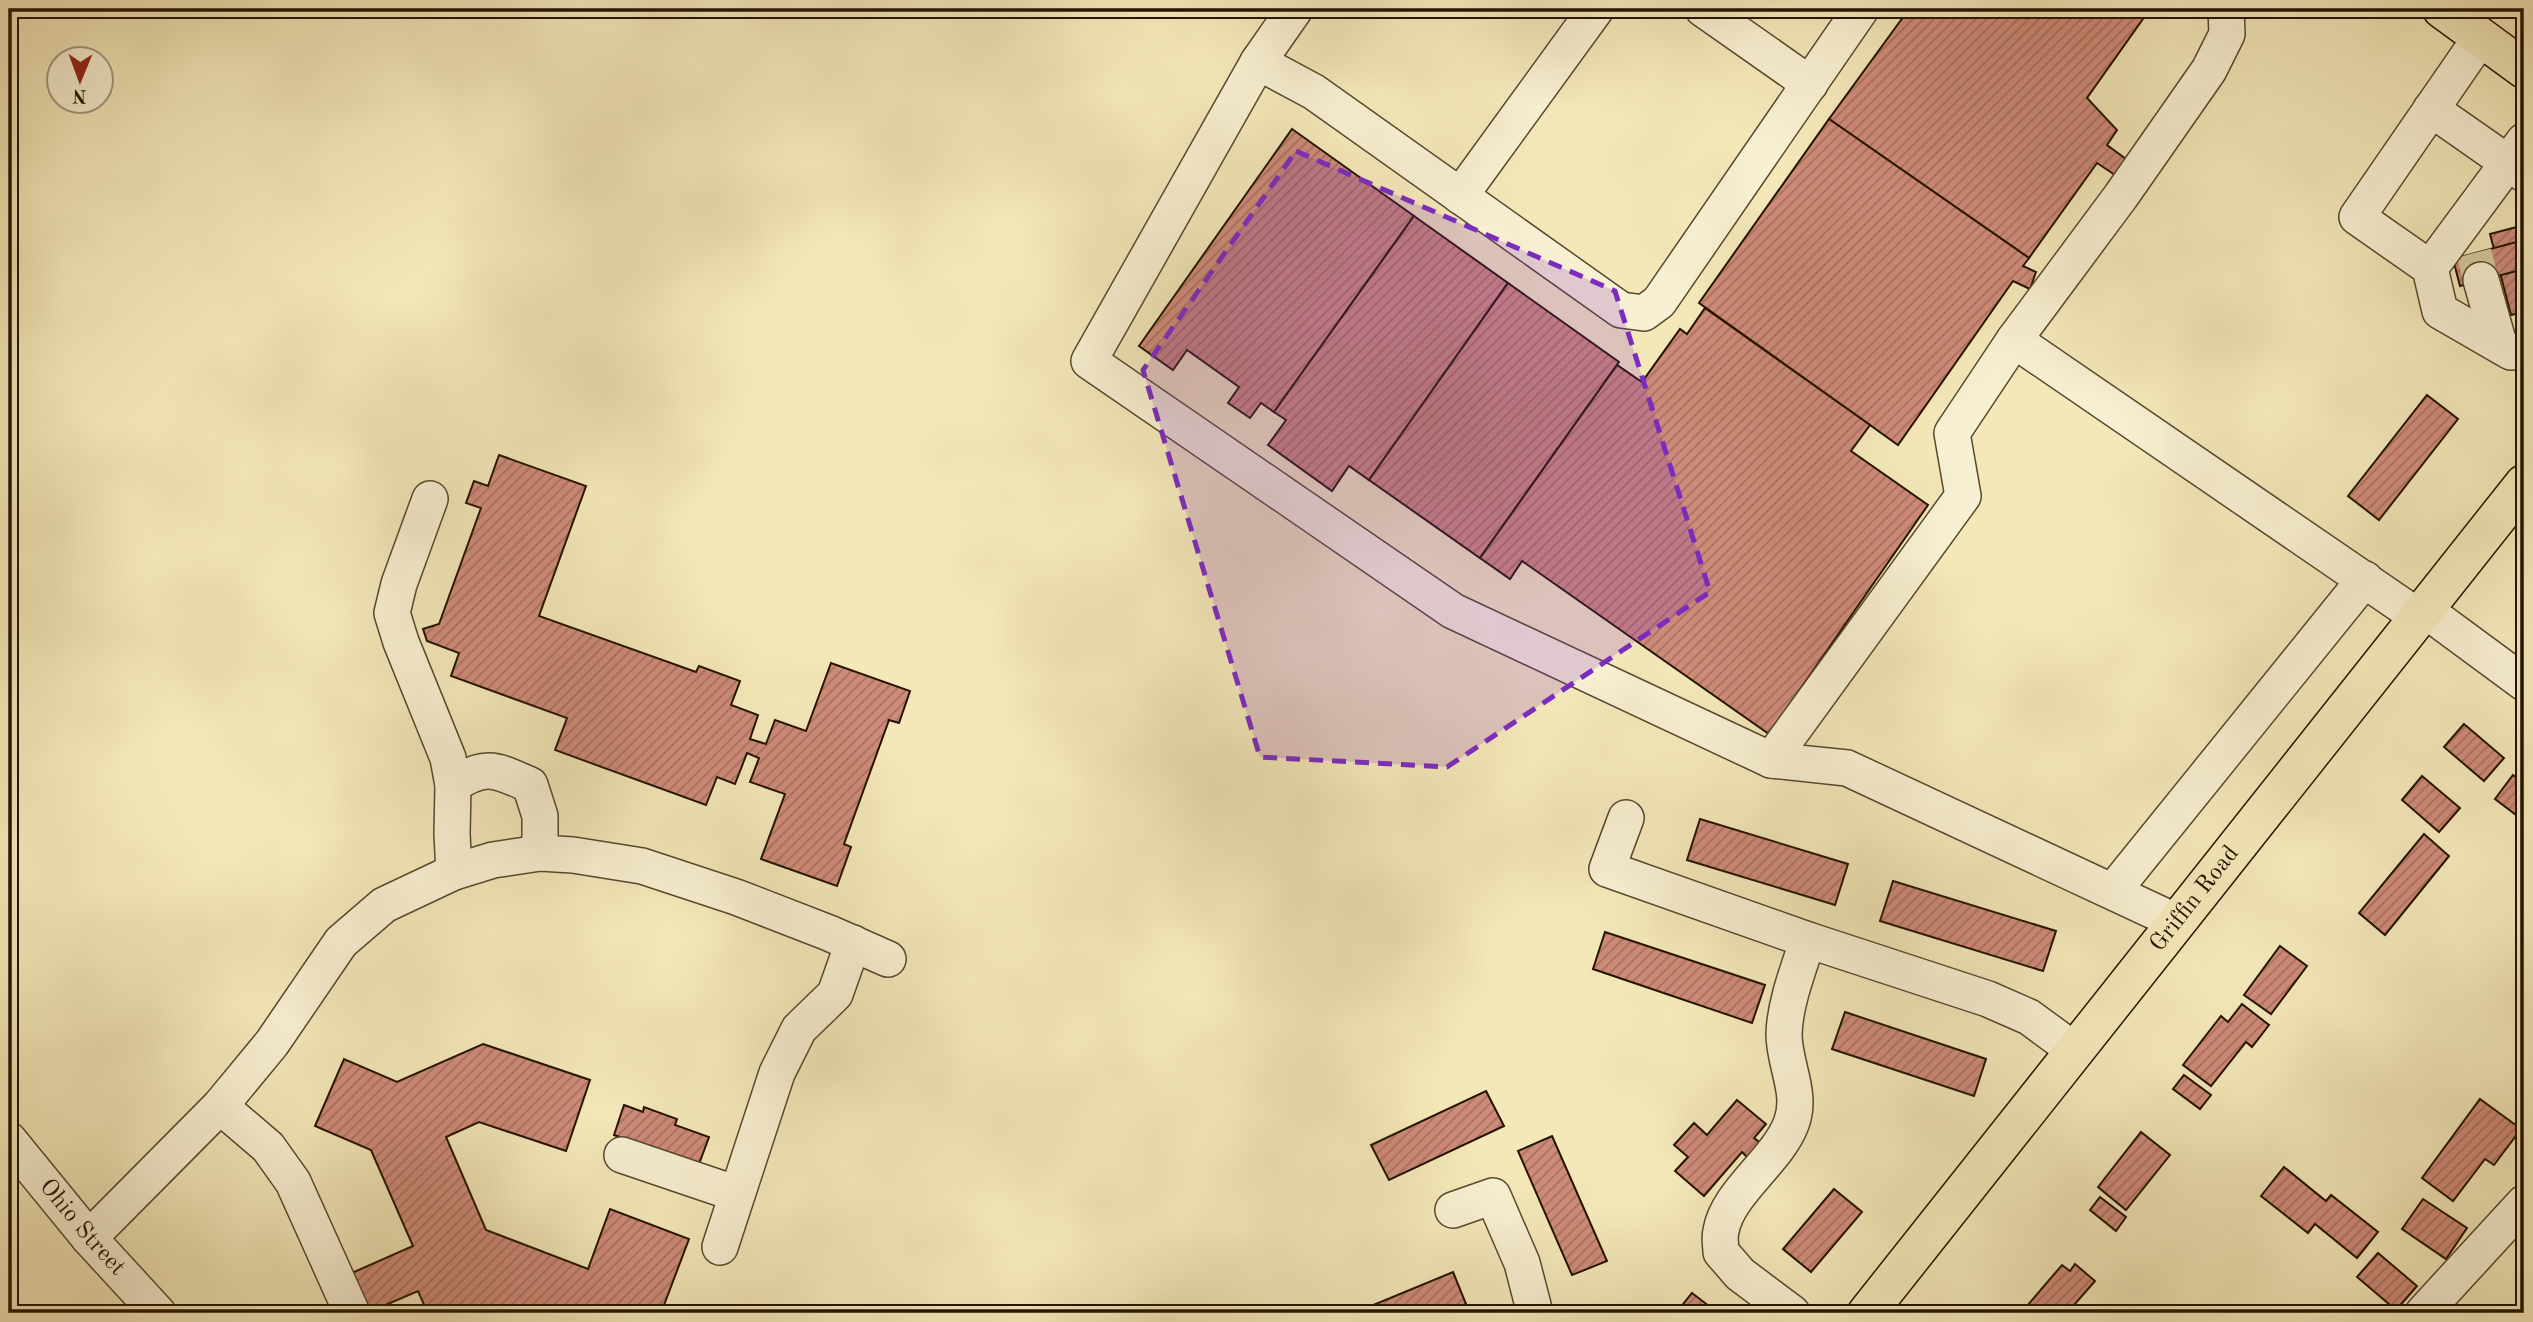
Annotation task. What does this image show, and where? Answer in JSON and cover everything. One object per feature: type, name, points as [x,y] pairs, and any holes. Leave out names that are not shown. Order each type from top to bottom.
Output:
[{"type":"main road","points":[[2442,9],[2524,69]]},
{"type":"main road","name":"Griffin Road","points":[[1867,1313],[2524,484]]},
{"type":"street","points":[[1295,9],[1258,62],[1089,361],[1453,611],[1771,760],[1847,768],[2177,922]]},
{"type":"street","points":[[1460,196],[1596,9]]},
{"type":"street","points":[[1703,9],[1810,84]]},
{"type":"street","points":[[1258,62],[1314,92],[1621,310],[1644,313],[1660,302],[1861,9]]},
{"type":"street","points":[[1771,760],[1963,496],[1952,433],[2014,340],[2121,196],[2209,69],[2227,34],[2227,9]]},
{"type":"street","points":[[2481,37],[2357,217],[2430,268],[2440,311],[2511,348]]},
{"type":"street","points":[[2430,268],[2474,252],[2519,159],[2431,108]]},
{"type":"street","points":[[2474,252],[2511,348]]},
{"type":"street","points":[[2014,340],[2365,579],[2423,614],[2524,683]]},
{"type":"street","points":[[430,499],[399,584],[392,613],[448,758],[453,785],[454,872]]},
{"type":"street","points":[[2113,891],[2365,579]]},
{"type":"street","points":[[453,785],[470,774],[495,770],[530,785],[540,816],[540,853]]},
{"type":"street","points":[[1626,818],[1607,869],[1808,940],[1988,999],[2029,1017],[2074,1050]]},
{"type":"street","points":[[89,1238],[220,1106],[272,1043],[341,942],[384,905],[454,872],[493,860],[540,853],[573,855],[642,866],[736,897],[888,959]]},
{"type":"street","points":[[1792,1313],[1740,1274],[1721,1252],[1721,1230],[1731,1206],[1783,1141],[1792,1122],[1796,1096],[1784,1034],[1808,940]]},
{"type":"street","points":[[720,1247],[777,1073],[799,1028],[835,994],[853,943]]},
{"type":"street","points":[[220,1106],[268,1147],[293,1182],[352,1313]]},
{"type":"street","name":"Ohio Street","points":[[11,1147],[158,1313]]},
{"type":"street","points":[[622,1155],[737,1194]]},
{"type":"street","points":[[1453,1210],[1493,1196],[1522,1263],[1535,1313]]},
{"type":"street","points":[[2423,1313],[2524,1203]]},
{"type":"highlighted area","points":[[1296,151],[1615,291],[1710,592],[1447,767],[1260,757],[1143,370]]},
{"type":"building","points":[[1909,9],[2150,9],[2087,98],[2117,130],[2107,145],[2130,162],[2118,177],[2097,163],[2029,258],[1829,119]]},
{"type":"building","points":[[1829,119],[2029,258],[2023,266],[2036,272],[2030,289],[2013,281],[1898,445],[1699,303]]},
{"type":"building","points":[[1292,129],[1414,216],[1274,412],[1261,403],[1250,418],[1228,403],[1239,387],[1187,350],[1173,370],[1139,346]]},
{"type":"building","points":[[1414,216],[1508,283],[1369,480],[1349,466],[1332,491],[1268,445],[1286,420],[1274,412]]},
{"type":"building","points":[[2524,225],[2524,312],[2511,315],[2490,234]]},
{"type":"building","points":[[2524,240],[2524,269],[2460,286],[2453,259]]},
{"type":"building","points":[[1508,283],[1619,362],[1480,558],[1369,480]]},
{"type":"building","points":[[1705,308],[1870,425],[1851,451],[1928,505],[1769,734],[1522,561],[1510,579],[1480,558],[1617,365],[1642,382],[1680,329],[1687,334]]},
{"type":"building","points":[[2427,395],[2458,419],[2379,520],[2348,496]]},
{"type":"building","points":[[499,455],[586,486],[539,616],[696,672],[699,666],[740,681],[731,705],[758,715],[750,739],[766,744],[775,720],[806,731],[831,663],[910,691],[899,723],[889,720],[844,844],[851,847],[837,886],[761,859],[785,794],[750,782],[759,758],[747,753],[735,784],[717,777],[706,805],[555,750],[567,718],[451,676],[459,653],[427,641],[423,629],[439,624],[481,508],[466,503],[474,481],[488,486]]},
{"type":"building","points":[[2464,724],[2504,758],[2484,781],[2444,747]]},
{"type":"building","points":[[2513,775],[2524,784],[2524,821],[2495,799]]},
{"type":"building","points":[[2422,776],[2460,808],[2439,832],[2402,800]]},
{"type":"building","points":[[1700,819],[1848,864],[1835,905],[1687,860]]},
{"type":"building","points":[[2424,834],[2449,856],[2385,935],[2359,913]]},
{"type":"building","points":[[1893,881],[2056,931],[2043,971],[1880,921]]},
{"type":"building","points":[[1605,932],[1765,985],[1752,1023],[1593,969]]},
{"type":"building","points":[[2280,946],[2307,966],[2271,1014],[2244,995]]},
{"type":"building","points":[[2242,1004],[2269,1025],[2252,1047],[2246,1042],[2211,1086],[2183,1065],[2221,1016],[2228,1022]]},
{"type":"building","points":[[1845,1012],[1986,1059],[1974,1096],[1832,1049]]},
{"type":"building","points":[[483,1044],[590,1080],[566,1151],[479,1122],[446,1137],[486,1230],[588,1269],[610,1209],[689,1239],[661,1313],[441,1313],[425,1307],[418,1291],[367,1313],[345,1276],[413,1246],[371,1150],[315,1126],[344,1059],[397,1082]]},
{"type":"building","points":[[2184,1075],[2211,1095],[2200,1109],[2173,1089]]},
{"type":"building","points":[[1486,1091],[1504,1126],[1389,1180],[1371,1145]]},
{"type":"building","points":[[2480,1099],[2521,1129],[2494,1165],[2485,1159],[2453,1201],[2422,1178]]},
{"type":"building","points":[[1737,1100],[1766,1124],[1754,1138],[1762,1144],[1749,1159],[1742,1152],[1704,1196],[1675,1171],[1688,1157],[1674,1145],[1694,1123],[1707,1135]]},
{"type":"building","points":[[624,1105],[643,1112],[644,1107],[677,1119],[675,1125],[709,1137],[699,1164],[614,1135]]},
{"type":"building","points":[[2141,1132],[2170,1155],[2126,1210],[2098,1187]]},
{"type":"building","points":[[1552,1136],[1607,1261],[1572,1275],[1518,1151]]},
{"type":"building","points":[[2284,1167],[2326,1201],[2331,1195],[2378,1232],[2357,1258],[2315,1224],[2308,1233],[2261,1196]]},
{"type":"building","points":[[1834,1189],[1862,1212],[1811,1272],[1783,1249]]},
{"type":"building","points":[[2100,1197],[2126,1217],[2116,1231],[2090,1210]]},
{"type":"building","points":[[2423,1199],[2467,1228],[2446,1259],[2402,1229]]},
{"type":"building","points":[[2378,1253],[2417,1286],[2396,1310],[2357,1277]]},
{"type":"building","points":[[2075,1264],[2095,1281],[2067,1313],[2021,1313],[2062,1265],[2070,1271]]},
{"type":"building","points":[[1453,1272],[1466,1304],[1444,1313],[1354,1313]]},
{"type":"building","points":[[1692,1293],[1718,1313],[1676,1313]]},
{"type":"tunnel","points":[[2474,253],[2481,280]]}]
